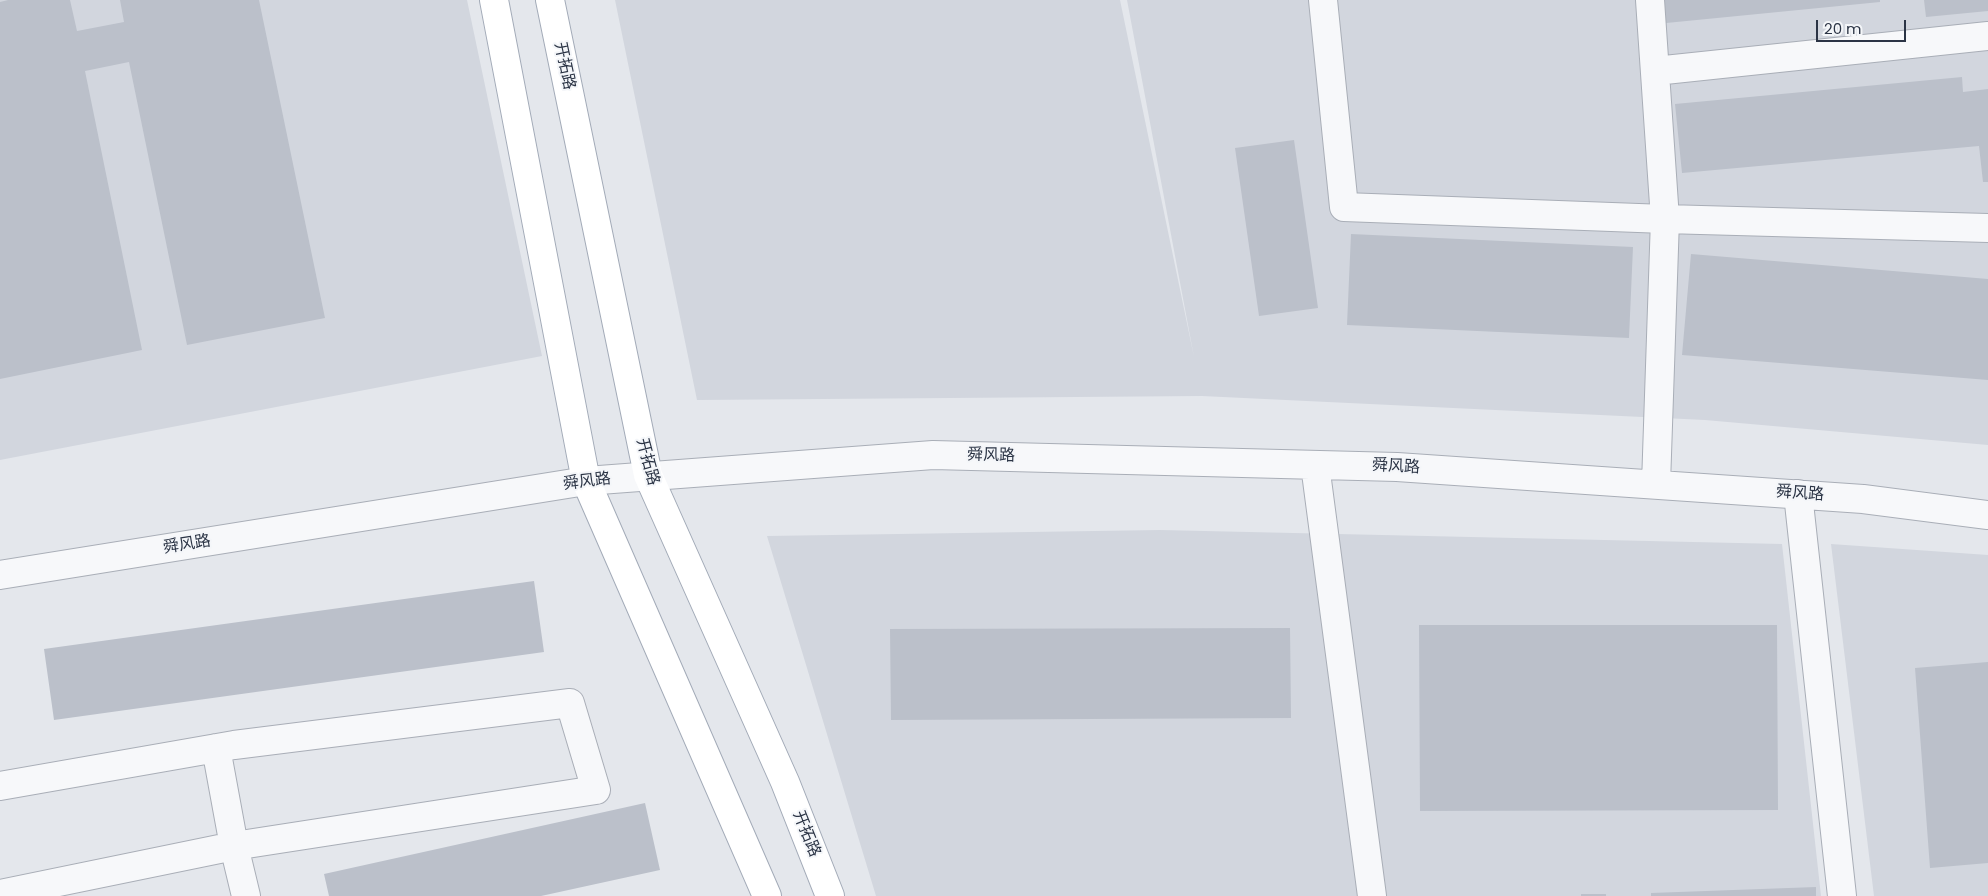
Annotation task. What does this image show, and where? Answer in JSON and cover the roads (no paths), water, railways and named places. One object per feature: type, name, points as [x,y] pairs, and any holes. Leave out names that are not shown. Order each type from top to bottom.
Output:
[{"type":"main road","points":[[494,0],[586,481],[767,896]]},
{"type":"main road","name":"开拓路","points":[[550,0],[648,475],[785,782],[830,896]]},
{"type":"street","points":[[1323,0],[1344,207],[1664,219],[1988,228]]},
{"type":"street","points":[[1650,0],[1664,219],[1656,484]]},
{"type":"street","points":[[1654,71],[1988,36]]},
{"type":"street","name":"舜风路","points":[[0,575],[586,481],[933,455],[1397,467],[1863,499],[1988,516]]},
{"type":"street","points":[[1315,465],[1372,896]]},
{"type":"street","points":[[1798,494],[1842,896]]},
{"type":"street","points":[[0,786],[216,748],[570,703],[596,790],[234,846],[0,894]]},
{"type":"street","points":[[216,748],[234,846],[246,896]]}]
